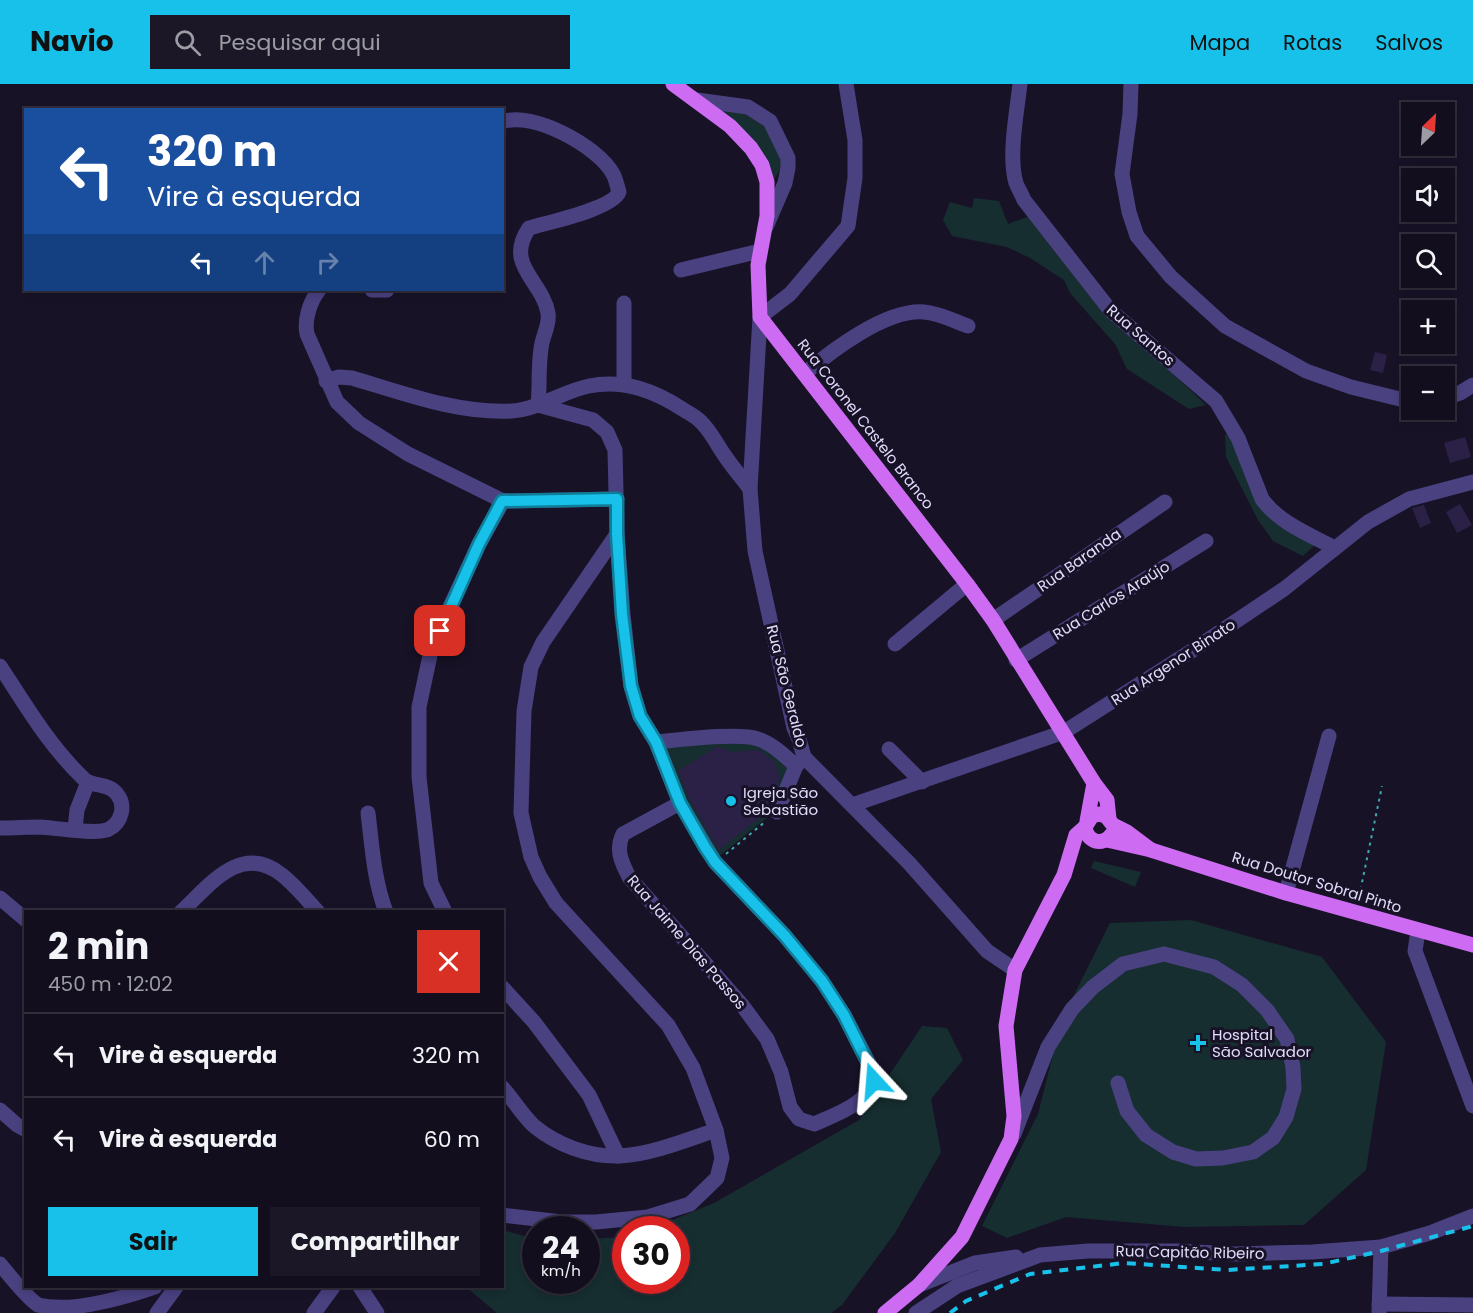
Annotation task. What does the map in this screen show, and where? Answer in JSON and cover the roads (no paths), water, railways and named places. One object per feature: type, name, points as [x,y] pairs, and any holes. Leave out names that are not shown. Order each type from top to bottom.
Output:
[{"type":"main road","points":[[673,84],[730,126],[751,148],[762,165],[767,182],[768,216],[758,266],[760,317]]},
{"type":"main road","name":"Rua Coronel Castelo Branco","points":[[760,317],[993,620],[1016,660],[1107,800],[1110,828]]},
{"type":"main road","points":[[885,1313],[919,1285],[962,1237],[1011,1139],[1014,1116],[1006,1026],[1015,970],[1064,875],[1069,856],[1081,849],[1088,829],[1092,816],[1099,814],[1110,828],[1097,842],[1088,829],[1094,783]]},
{"type":"main road","name":"Rua Doutor Sobral Pinto","points":[[1110,828],[1151,850],[1286,893],[1473,945]]},
{"type":"street","points":[[760,317],[790,294],[848,226],[855,178],[855,140],[846,84]]},
{"type":"street","name":"Rua Santos","points":[[1020,84],[1014,126],[1014,161],[1016,182],[1024,200],[1110,310],[1216,401],[1238,438],[1266,505],[1299,529],[1335,548]]},
{"type":"street","points":[[1131,84],[1130,114],[1122,174],[1129,212],[1137,236],[1171,277],[1225,326],[1306,371],[1351,387],[1401,399]]},
{"type":"street","points":[[697,100],[748,107],[770,121],[788,158],[788,168],[785,183],[765,230]]},
{"type":"street","points":[[504,122],[510,119],[529,120],[546,125],[584,145],[613,173],[620,192],[612,201],[594,210],[529,228],[524,236],[521,246],[521,262],[545,300],[548,315],[548,326],[541,348],[538,405]]},
{"type":"street","points":[[681,270],[760,251]]},
{"type":"street","points":[[318,291],[314,295],[305,324],[307,334],[337,402],[359,423],[408,454],[502,501],[617,499]]},
{"type":"street","points":[[624,303],[624,384]]},
{"type":"street","points":[[804,374],[831,351],[862,332],[897,317],[928,312],[968,326]]},
{"type":"street","name":"Rua São Geraldo","points":[[760,317],[750,489],[755,551],[794,728],[799,739],[800,761],[852,805],[909,863],[987,951],[1015,970]]},
{"type":"street","points":[[326,381],[339,377],[352,378],[456,407],[486,411],[515,411],[589,386],[624,384],[636,387],[668,399],[700,420],[750,489]]},
{"type":"street","points":[[1455,395],[1473,385]]},
{"type":"street","points":[[538,405],[593,420],[607,432],[615,450],[622,614],[631,686],[640,716],[656,742],[680,803]]},
{"type":"street","name":"Rua Argenor Binato","points":[[852,805],[1064,732],[1194,650],[1284,589],[1368,522],[1402,502],[1420,495],[1473,482]]},
{"type":"street","points":[[444,910],[431,883],[419,777],[419,707],[432,646],[479,544],[502,501]]},
{"type":"street","name":"Rua Baranda","points":[[993,620],[1165,502]]},
{"type":"street","points":[[504,1215],[562,1222],[596,1222],[648,1217],[690,1204],[717,1178],[722,1158],[716,1130],[693,1068],[668,1025],[556,903],[531,857],[521,813],[524,711],[531,667],[543,642],[617,534]]},
{"type":"street","name":"Rua Carlos Araújo","points":[[1016,660],[1206,541]]},
{"type":"street","points":[[895,644],[967,584]]},
{"type":"street","points":[[0,666],[50,743],[87,782],[105,785],[117,793],[122,807],[119,820],[108,830],[94,832],[75,829],[0,828]]},
{"type":"street","points":[[656,742],[734,736],[758,739],[800,761],[777,812]]},
{"type":"street","points":[[1286,893],[1329,736]]},
{"type":"street","points":[[889,749],[922,782]]},
{"type":"street","points":[[75,829],[77,810],[87,782]]},
{"type":"street","name":"Rua Jaime Dias Passos","points":[[680,803],[715,862],[785,936],[822,981],[844,1015],[873,1073],[874,1081],[868,1092],[850,1108],[814,1124],[800,1119],[790,1107],[781,1072],[767,1039],[742,1005],[629,877],[619,855],[620,839],[626,831],[680,803]]},
{"type":"street","points":[[368,813],[379,889],[385,910]]},
{"type":"street","points":[[183,910],[226,871],[244,862],[263,864],[283,875],[316,910]]},
{"type":"street","points":[[0,898],[24,918]]},
{"type":"street","points":[[1418,931],[1415,951],[1473,1106]]},
{"type":"street","points":[[1011,1139],[1048,1047],[1072,1009],[1093,987],[1123,964],[1164,954],[1214,967],[1242,985],[1267,1010],[1287,1039],[1293,1067],[1294,1089],[1286,1117],[1273,1138],[1253,1152],[1223,1158],[1196,1159],[1173,1152],[1146,1135],[1127,1111],[1118,1083]]},
{"type":"street","points":[[504,989],[534,1022],[589,1095],[618,1156]]},
{"type":"street","points":[[504,1089],[533,1125],[555,1141],[588,1152],[618,1156],[664,1147],[716,1130]]},
{"type":"street","points":[[0,1110],[24,1129]]},
{"type":"street","name":"Rua Capitão Ribeiro","points":[[916,1313],[957,1286],[1040,1255],[1088,1251],[1178,1251],[1234,1254],[1381,1247],[1430,1233],[1473,1216]]},
{"type":"street","points":[[1381,1247],[1379,1308],[1473,1305]]},
{"type":"street","points":[[919,1285],[975,1263],[1040,1255]]},
{"type":"street","points":[[0,1264],[36,1304],[58,1311],[86,1310],[152,1288]]},
{"type":"street","points":[[157,1313],[176,1288]]},
{"type":"street","points":[[314,1313],[332,1288]]},
{"type":"street","points":[[361,1288],[377,1313]]},
{"type":"railway","points":[[950,1313],[966,1301],[1030,1274],[1124,1263],[1227,1270],[1323,1264],[1473,1226]]},
{"type":"place","name":"Igreja São Sebastião","points":[[731,801]]},
{"type":"place","name":"Hospital São Salvador","points":[[1198,1043]]}]
